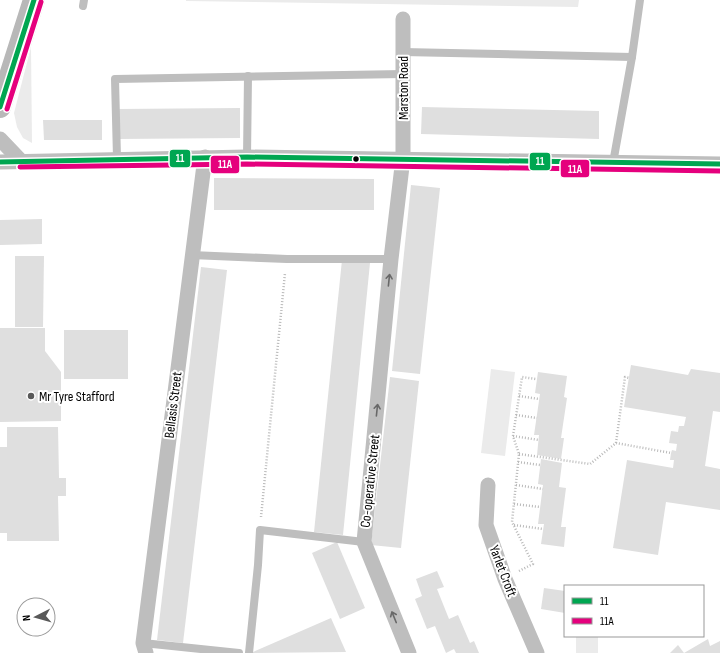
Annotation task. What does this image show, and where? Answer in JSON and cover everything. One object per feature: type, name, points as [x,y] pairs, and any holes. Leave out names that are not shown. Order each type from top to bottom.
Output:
[{"type":"street","points":[[0,107],[34,0]]},
{"type":"street","name":"Marston Road","points":[[403,19],[403,158]]},
{"type":"street","points":[[0,139],[20,160]]},
{"type":"street","name":"Bellasis Street","points":[[145,648],[191,256],[205,157]]},
{"type":"street","points":[[0,162],[20,160],[117,158],[247,157],[403,158],[720,164]]},
{"type":"street","name":"Co-operative Street","points":[[403,158],[391,259],[364,542],[409,653]]},
{"type":"street","name":"Yarlet Croft","points":[[488,485],[486,526],[505,579],[536,653]]},
{"type":"lane","points":[[613,163],[632,57],[640,0]]},
{"type":"lane","points":[[403,52],[632,57]]},
{"type":"lane","points":[[117,158],[115,79],[403,74]]},
{"type":"lane","points":[[247,157],[248,76]]},
{"type":"lane","points":[[191,256],[287,259],[391,259]]},
{"type":"lane","points":[[249,653],[260,530],[364,542]]},
{"type":"lane","points":[[145,648],[238,653]]},
{"type":"path","points":[[260,530],[287,259]]},
{"type":"path","points":[[505,579],[533,564],[512,522],[519,454],[513,436],[522,377],[536,379]]},
{"type":"path","points":[[519,454],[590,464],[616,443],[625,377],[629,378]]},
{"type":"path","points":[[519,396],[539,399]]},
{"type":"path","points":[[516,415],[537,418]]},
{"type":"path","points":[[513,436],[539,440]]},
{"type":"path","points":[[616,443],[671,453]]},
{"type":"path","points":[[518,462],[540,465]]},
{"type":"path","points":[[516,485],[543,489]]},
{"type":"path","points":[[514,504],[540,507]]},
{"type":"path","points":[[514,525],[543,529]]},
{"type":"shaded area","points":[[186,0],[579,0],[578,7]]},
{"type":"shaded area","points":[[31,47],[32,143],[23,138],[17,127],[14,113]]},
{"type":"shaded area","points":[[491,369],[515,372],[505,456],[481,453]]},
{"type":"shaded area","points":[[576,637],[598,637],[598,653],[576,653]]},
{"type":"building","points":[[422,107],[599,111],[599,139],[421,134]]},
{"type":"building","points":[[240,108],[240,138],[118,139],[117,109]]},
{"type":"building","points":[[43,120],[102,120],[102,140],[44,140]]},
{"type":"building","points":[[214,178],[374,179],[374,210],[214,210]]},
{"type":"building","points":[[411,185],[440,188],[420,374],[392,371]]},
{"type":"building","points":[[42,219],[42,244],[0,245],[0,220]]},
{"type":"building","points":[[15,256],[44,256],[43,327],[15,327]]},
{"type":"building","points":[[342,260],[370,263],[343,535],[314,532]]},
{"type":"building","points":[[201,267],[227,270],[183,643],[157,640]]},
{"type":"building","name":"Mr Tyre Stafford","points":[[0,328],[45,328],[45,351],[61,372],[61,421],[0,422]]},
{"type":"building","points":[[64,330],[128,330],[128,379],[64,379]]},
{"type":"building","points":[[631,365],[688,375],[691,369],[720,373],[720,412],[713,411],[705,466],[720,469],[720,510],[666,502],[658,555],[613,548],[627,460],[673,468],[674,460],[670,460],[671,453],[672,450],[676,451],[677,444],[669,443],[671,431],[678,432],[679,426],[684,426],[686,417],[624,407]]},
{"type":"building","points":[[538,372],[567,376],[564,397],[567,398],[561,438],[564,438],[561,459],[537,455],[539,435],[534,435],[540,394],[535,393]]},
{"type":"building","points":[[390,377],[419,381],[401,548],[371,545]]},
{"type":"building","points":[[7,427],[58,427],[59,478],[66,478],[66,496],[58,496],[59,541],[7,541],[7,533],[0,533],[0,447],[7,447]]},
{"type":"building","points":[[541,459],[562,463],[559,487],[566,488],[561,527],[566,527],[564,547],[541,544],[544,524],[538,524],[543,485],[538,484]]},
{"type":"building","points":[[337,542],[365,608],[340,619],[312,553]]},
{"type":"building","points":[[437,571],[444,587],[437,589],[449,619],[458,615],[470,643],[474,641],[479,653],[456,653],[454,649],[446,653],[435,626],[427,629],[415,599],[422,596],[416,579]]},
{"type":"building","points":[[544,588],[564,591],[564,613],[541,609]]},
{"type":"building","points":[[331,618],[346,652],[253,653],[253,652]]},
{"type":"building","points":[[708,639],[710,646],[720,641],[720,653],[684,653]]},
{"type":"building","points":[[678,645],[684,653],[670,653]]},
{"type":"transit line","name":"11","points":[[0,107],[34,0]]},
{"type":"transit line","name":"11A","points":[[7,109],[41,2]]},
{"type":"transit line","name":"11","points":[[0,162],[247,157],[720,164]]},
{"type":"transit line","name":"11A","points":[[20,167],[247,164],[720,171]]},
{"type":"place","name":"Mr Tyre Stafford","points":[[31,396]]}]
